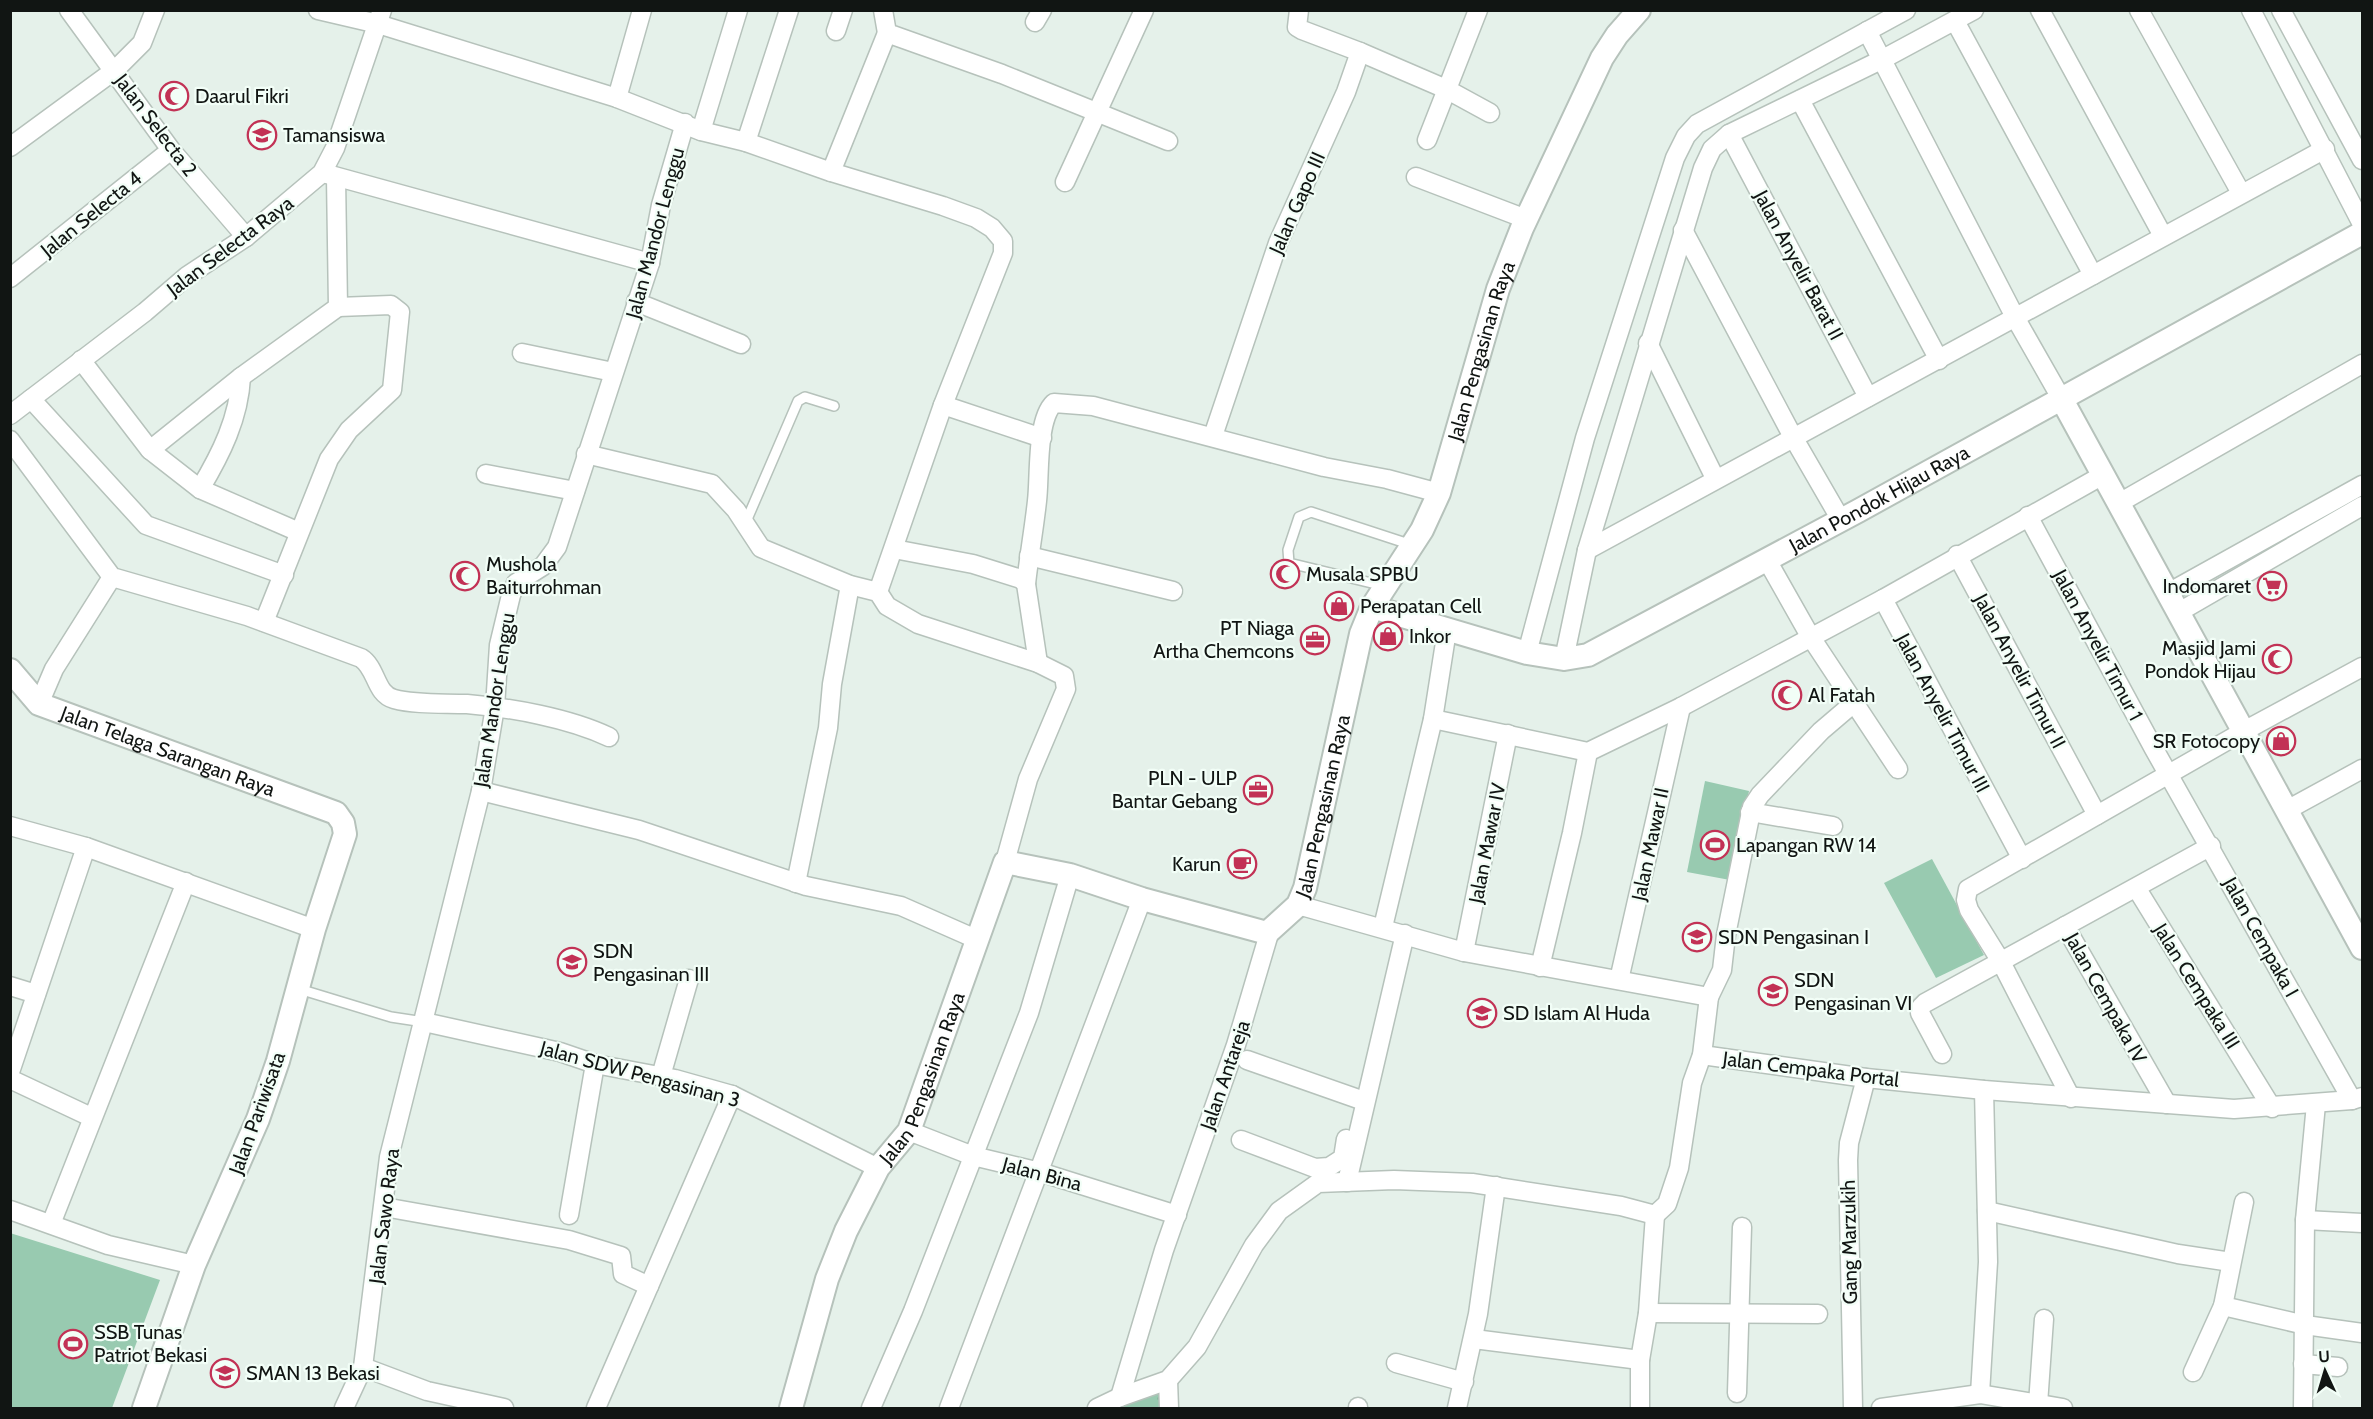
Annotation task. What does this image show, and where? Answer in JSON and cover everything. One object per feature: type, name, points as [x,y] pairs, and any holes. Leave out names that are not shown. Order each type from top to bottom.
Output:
[{"type":"street","name":"Jalan Selecta 2","points":[[69,10],[115,70],[171,150],[246,237]]},
{"type":"street","points":[[10,147],[115,70],[142,44],[155,10]]},
{"type":"street","points":[[318,10],[380,17],[617,98],[693,127],[913,196],[976,218],[992,228],[1004,241],[998,266],[943,405],[878,592]]},
{"type":"street","points":[[617,98],[642,10]]},
{"type":"street","name":"Jalan Mandor Lenggu","points":[[424,1022],[481,791],[495,707],[499,645],[511,595],[516,583],[543,566],[557,547],[650,263],[662,205],[738,10]]},
{"type":"street","points":[[746,142],[789,10]]},
{"type":"street","points":[[837,31],[843,10]]},
{"type":"street","points":[[831,172],[887,33],[883,10]]},
{"type":"street","points":[[1065,182],[1144,10]]},
{"type":"street","points":[[1299,10],[1297,27],[1302,30],[1446,89],[1490,113]]},
{"type":"street","points":[[1426,140],[1478,10]]},
{"type":"street","name":"Jalan Pengasinan Raya","points":[[1267,933],[1298,905],[1314,850],[1342,712],[1359,645],[1372,607],[1422,530],[1439,493],[1498,289],[1526,219],[1602,58],[1617,35],[1639,10]]},
{"type":"street","points":[[1527,653],[1586,438],[1675,158],[1686,136],[1697,124],[1906,10]]},
{"type":"street","points":[[1564,659],[1587,550],[1683,230],[1712,150],[1730,134],[1883,59],[1974,10]]},
{"type":"street","points":[[2040,10],[2163,236]]},
{"type":"street","points":[[2139,10],[2241,193]]},
{"type":"street","points":[[2251,10],[2362,224]]},
{"type":"street","points":[[2281,10],[2362,160]]},
{"type":"street","name":"Jalan Selecta Raya","points":[[10,415],[145,312],[187,276],[246,237],[329,175],[335,148],[380,17]]},
{"type":"street","points":[[1955,21],[2093,275]]},
{"type":"street","points":[[1868,31],[2016,319],[2362,948]]},
{"type":"street","points":[[887,33],[994,71],[1168,141]]},
{"type":"street","name":"Jalan Gapo III","points":[[1213,436],[1278,243],[1346,92],[1360,52]]},
{"type":"street","points":[[1800,100],[1938,360]]},
{"type":"street","name":"Jalan Anyelir Barat II","points":[[1730,134],[1868,397]]},
{"type":"street","name":"Jalan Selecta 4","points":[[10,278],[171,150]]},
{"type":"street","points":[[1587,550],[1715,478],[2016,319],[2241,193],[2325,150]]},
{"type":"street","points":[[338,307],[329,175],[650,263]]},
{"type":"street","points":[[1416,177],[1526,219]]},
{"type":"street","points":[[1683,230],[1792,437],[1841,520]]},
{"type":"street","name":"Jalan Pondok Hijau Raya","points":[[1372,607],[1527,653],[1564,659],[1588,655],[1606,648],[1841,520],[2362,233]]},
{"type":"street","points":[[636,302],[741,344]]},
{"type":"street","points":[[150,450],[241,377],[338,307],[391,305],[397,308],[399,312],[392,390],[355,424],[329,459],[264,622]]},
{"type":"street","points":[[1648,343],[1715,478]]},
{"type":"street","points":[[522,353],[614,372]]},
{"type":"street","points":[[81,360],[150,450],[200,489],[299,532]]},
{"type":"street","points":[[2119,503],[2362,364]]},
{"type":"street","points":[[200,489],[231,428],[240,401],[241,377]]},
{"type":"street","points":[[31,399],[146,525],[284,575]]},
{"type":"street","points":[[1038,663],[1026,584],[1042,438],[1050,407],[1060,401],[1093,406],[1324,467],[1387,478],[1439,493]]},
{"type":"street","points":[[943,405],[1042,438]]},
{"type":"street","points":[[10,440],[112,577],[264,622],[369,663],[378,685],[393,699],[495,707],[590,728],[609,737]]},
{"type":"street","points":[[586,454],[712,484],[746,524],[761,548],[850,585],[878,592],[887,606],[918,624],[1038,663],[1064,676],[1066,689],[1028,779],[1005,862],[1070,875],[1142,899],[1267,933]]},
{"type":"street","points":[[486,474],[575,491]]},
{"type":"street","points":[[1433,719],[1588,752],[1681,707],[1883,599],[1957,555],[2103,475]]},
{"type":"street","points":[[2173,603],[2362,485]]},
{"type":"street","points":[[2173,603],[2362,506]]},
{"type":"street","name":"Jalan Anyelir Timur 1","points":[[2028,516],[2169,774]]},
{"type":"street","points":[[894,549],[973,564],[1021,579],[1026,584]]},
{"type":"street","name":"Jalan Anyelir Timur II","points":[[1957,555],[2097,815]]},
{"type":"street","points":[[1029,556],[1173,591]]},
{"type":"street","points":[[1767,560],[1810,636],[1898,769]]},
{"type":"street","points":[[39,704],[54,669],[112,577]]},
{"type":"street","points":[[796,883],[828,728],[832,684],[850,585]]},
{"type":"street","name":"Jalan Anyelir Timur III","points":[[1883,599],[2003,827],[2022,858]]},
{"type":"street","points":[[1383,927],[1433,719],[1447,630]]},
{"type":"street","points":[[2072,1098],[2000,960],[1969,910],[1966,900],[1968,889],[2244,731],[2362,667]]},
{"type":"street","name":"Jalan Telaga Sarangan Raya","points":[[10,670],[39,704],[336,813]]},
{"type":"street","points":[[1833,826],[1750,812],[1760,795],[1773,781],[1821,731],[1855,702]]},
{"type":"street","name":"Jalan Mawar II","points":[[1618,980],[1681,707]]},
{"type":"street","name":"Jalan Mawar IV","points":[[1464,952],[1508,734]]},
{"type":"street","points":[[1539,967],[1572,833],[1588,752]]},
{"type":"street","points":[[2287,810],[2362,769]]},
{"type":"street","name":"Jalan Cempaka I","points":[[2169,774],[2357,1099]]},
{"type":"street","points":[[481,791],[639,830],[796,883],[902,906],[976,939]]},
{"type":"street","name":"Jalan Cempaka Portal","points":[[1750,812],[1722,970],[1709,996],[1702,1055],[1866,1078],[1984,1090],[2234,1109],[2272,1108],[2357,1099]]},
{"type":"street","name":"Jalan Pariwisata","points":[[144,1408],[194,1265],[258,1119],[278,1061],[314,929],[345,834],[343,823],[336,813]]},
{"type":"street","points":[[10,826],[86,847],[314,929]]},
{"type":"street","points":[[1942,1054],[1920,1013],[1921,1007],[2000,960],[2137,889],[2211,846]]},
{"type":"street","points":[[10,1072],[86,847]]},
{"type":"street","name":"Jalan Pengasinan Raya","points":[[791,1408],[827,1279],[846,1231],[878,1168],[909,1131],[1005,862]]},
{"type":"street","points":[[871,1408],[913,1311],[1029,1013],[1070,875]]},
{"type":"street","points":[[51,1224],[186,882]]},
{"type":"street","name":"Jalan Cempaka III","points":[[2137,889],[2272,1108]]},
{"type":"street","points":[[949,1408],[1142,899]]},
{"type":"street","points":[[1298,905],[1383,927],[1464,952],[1709,996]]},
{"type":"street","name":"Jalan Cempaka IV","points":[[2065,926],[2167,1104]]},
{"type":"street","name":"Jalan Antareja","points":[[1120,1396],[1177,1215],[1236,1045],[1268,937],[1267,933]]},
{"type":"street","points":[[1241,1140],[1316,1168],[1329,1167],[1343,1158],[1405,934]]},
{"type":"street","points":[[661,1076],[688,979]]},
{"type":"street","points":[[10,986],[36,994]]},
{"type":"street","name":"Jalan SDW Pengasinan 3","points":[[424,1022],[560,1052],[595,1064],[661,1076],[732,1095],[878,1168]]},
{"type":"street","name":"Jalan Sawo Raya","points":[[344,1408],[363,1367],[389,1157],[424,1022]]},
{"type":"street","points":[[1640,1408],[1640,1360],[1648,1313],[1655,1215],[1667,1204],[1679,1168],[1692,1083],[1702,1055]]},
{"type":"street","points":[[1247,1060],[1360,1099]]},
{"type":"street","points":[[568,1215],[595,1064]]},
{"type":"street","name":"Gang Marzukih","points":[[1853,1408],[1848,1160],[1849,1143],[1866,1078]]},
{"type":"street","points":[[10,1079],[92,1117]]},
{"type":"street","points":[[1980,1395],[1988,1262],[1984,1090]]},
{"type":"street","points":[[596,1408],[732,1095]]},
{"type":"street","points":[[1347,1182],[1360,1099]]},
{"type":"street","points":[[2303,1408],[2305,1220],[2316,1104]]},
{"type":"street","name":"Jalan Bina","points":[[909,1131],[973,1156],[1040,1172],[1177,1215]]},
{"type":"street","points":[[1097,1408],[1120,1396],[1168,1380],[1197,1347],[1254,1245],[1280,1211],[1318,1184],[1394,1180],[1496,1186],[1622,1206],[1655,1215]]},
{"type":"street","points":[[1457,1408],[1474,1339],[1496,1186]]},
{"type":"street","points":[[2193,1372],[2223,1306],[2244,1202]]},
{"type":"street","points":[[384,1207],[569,1240],[621,1256],[623,1274],[649,1286]]},
{"type":"street","points":[[10,1210],[108,1245],[194,1265]]},
{"type":"street","points":[[1987,1211],[2178,1254],[2231,1263]]},
{"type":"street","points":[[2305,1220],[2362,1223]]},
{"type":"street","points":[[1737,1394],[1742,1227]]},
{"type":"street","points":[[2223,1306],[2304,1325],[2362,1333]]},
{"type":"street","points":[[1648,1313],[1738,1311],[1818,1314]]},
{"type":"street","points":[[2038,1404],[2044,1319]]},
{"type":"street","points":[[1474,1339],[1640,1360]]},
{"type":"street","points":[[1396,1363],[1464,1382]]},
{"type":"street","points":[[2303,1364],[2338,1367]]},
{"type":"street","points":[[363,1367],[427,1391],[504,1408]]},
{"type":"street","points":[[1168,1380],[1169,1408]]},
{"type":"street","points":[[1881,1408],[1949,1403],[1980,1395],[2063,1408]]},
{"type":"lane","points":[[746,524],[798,401],[805,397],[834,406]]},
{"type":"lane","points":[[1384,586],[1289,563],[1288,550],[1299,517],[1311,512],[1412,544]]},
{"type":"lane","points":[[297,988],[391,1017],[424,1022]]},
{"type":"green space","name":"Lapangan RW 14","points":[[1705,781],[1749,791],[1730,880],[1687,872]]},
{"type":"green space","points":[[1932,859],[1984,955],[1936,978],[1884,883]]},
{"type":"green space","name":"SSB Tunas Patriot Bekasi","points":[[10,1233],[160,1280],[112,1408],[11,1408]]},
{"type":"green space","points":[[1168,1380],[1169,1408],[1097,1408]]},
{"type":"place","name":"Daarul Fikri","points":[[174,96]]},
{"type":"place","name":"Tamansiswa","points":[[262,135]]},
{"type":"place","name":"Musala SPBU","points":[[1285,574]]},
{"type":"place","name":"Mushola Baiturrohman","points":[[465,576]]},
{"type":"place","name":"Indomaret","points":[[2272,586]]},
{"type":"place","name":"Perapatan Cell","points":[[1339,606]]},
{"type":"place","name":"Inkor","points":[[1388,636]]},
{"type":"place","name":"PT Niaga Artha Chemcons","points":[[1315,640]]},
{"type":"place","name":"Masjid Jami Pondok Hijau","points":[[2277,659]]},
{"type":"place","name":"Al Fatah","points":[[1787,695]]},
{"type":"place","name":"SR Fotocopy","points":[[2281,741]]},
{"type":"place","name":"PLN - ULP Bantar Gebang","points":[[1258,790]]},
{"type":"place","name":"Lapangan RW 14","points":[[1715,845]]},
{"type":"place","name":"Karun","points":[[1242,864]]},
{"type":"place","name":"SDN Pengasinan I","points":[[1697,937]]},
{"type":"place","name":"SDN Pengasinan III","points":[[572,962]]},
{"type":"place","name":"SDN Pengasinan VI","points":[[1773,991]]},
{"type":"place","name":"SD Islam Al Huda","points":[[1482,1013]]},
{"type":"place","name":"SSB Tunas Patriot Bekasi","points":[[73,1344]]},
{"type":"place","name":"SMAN 13 Bekasi","points":[[225,1373]]}]
